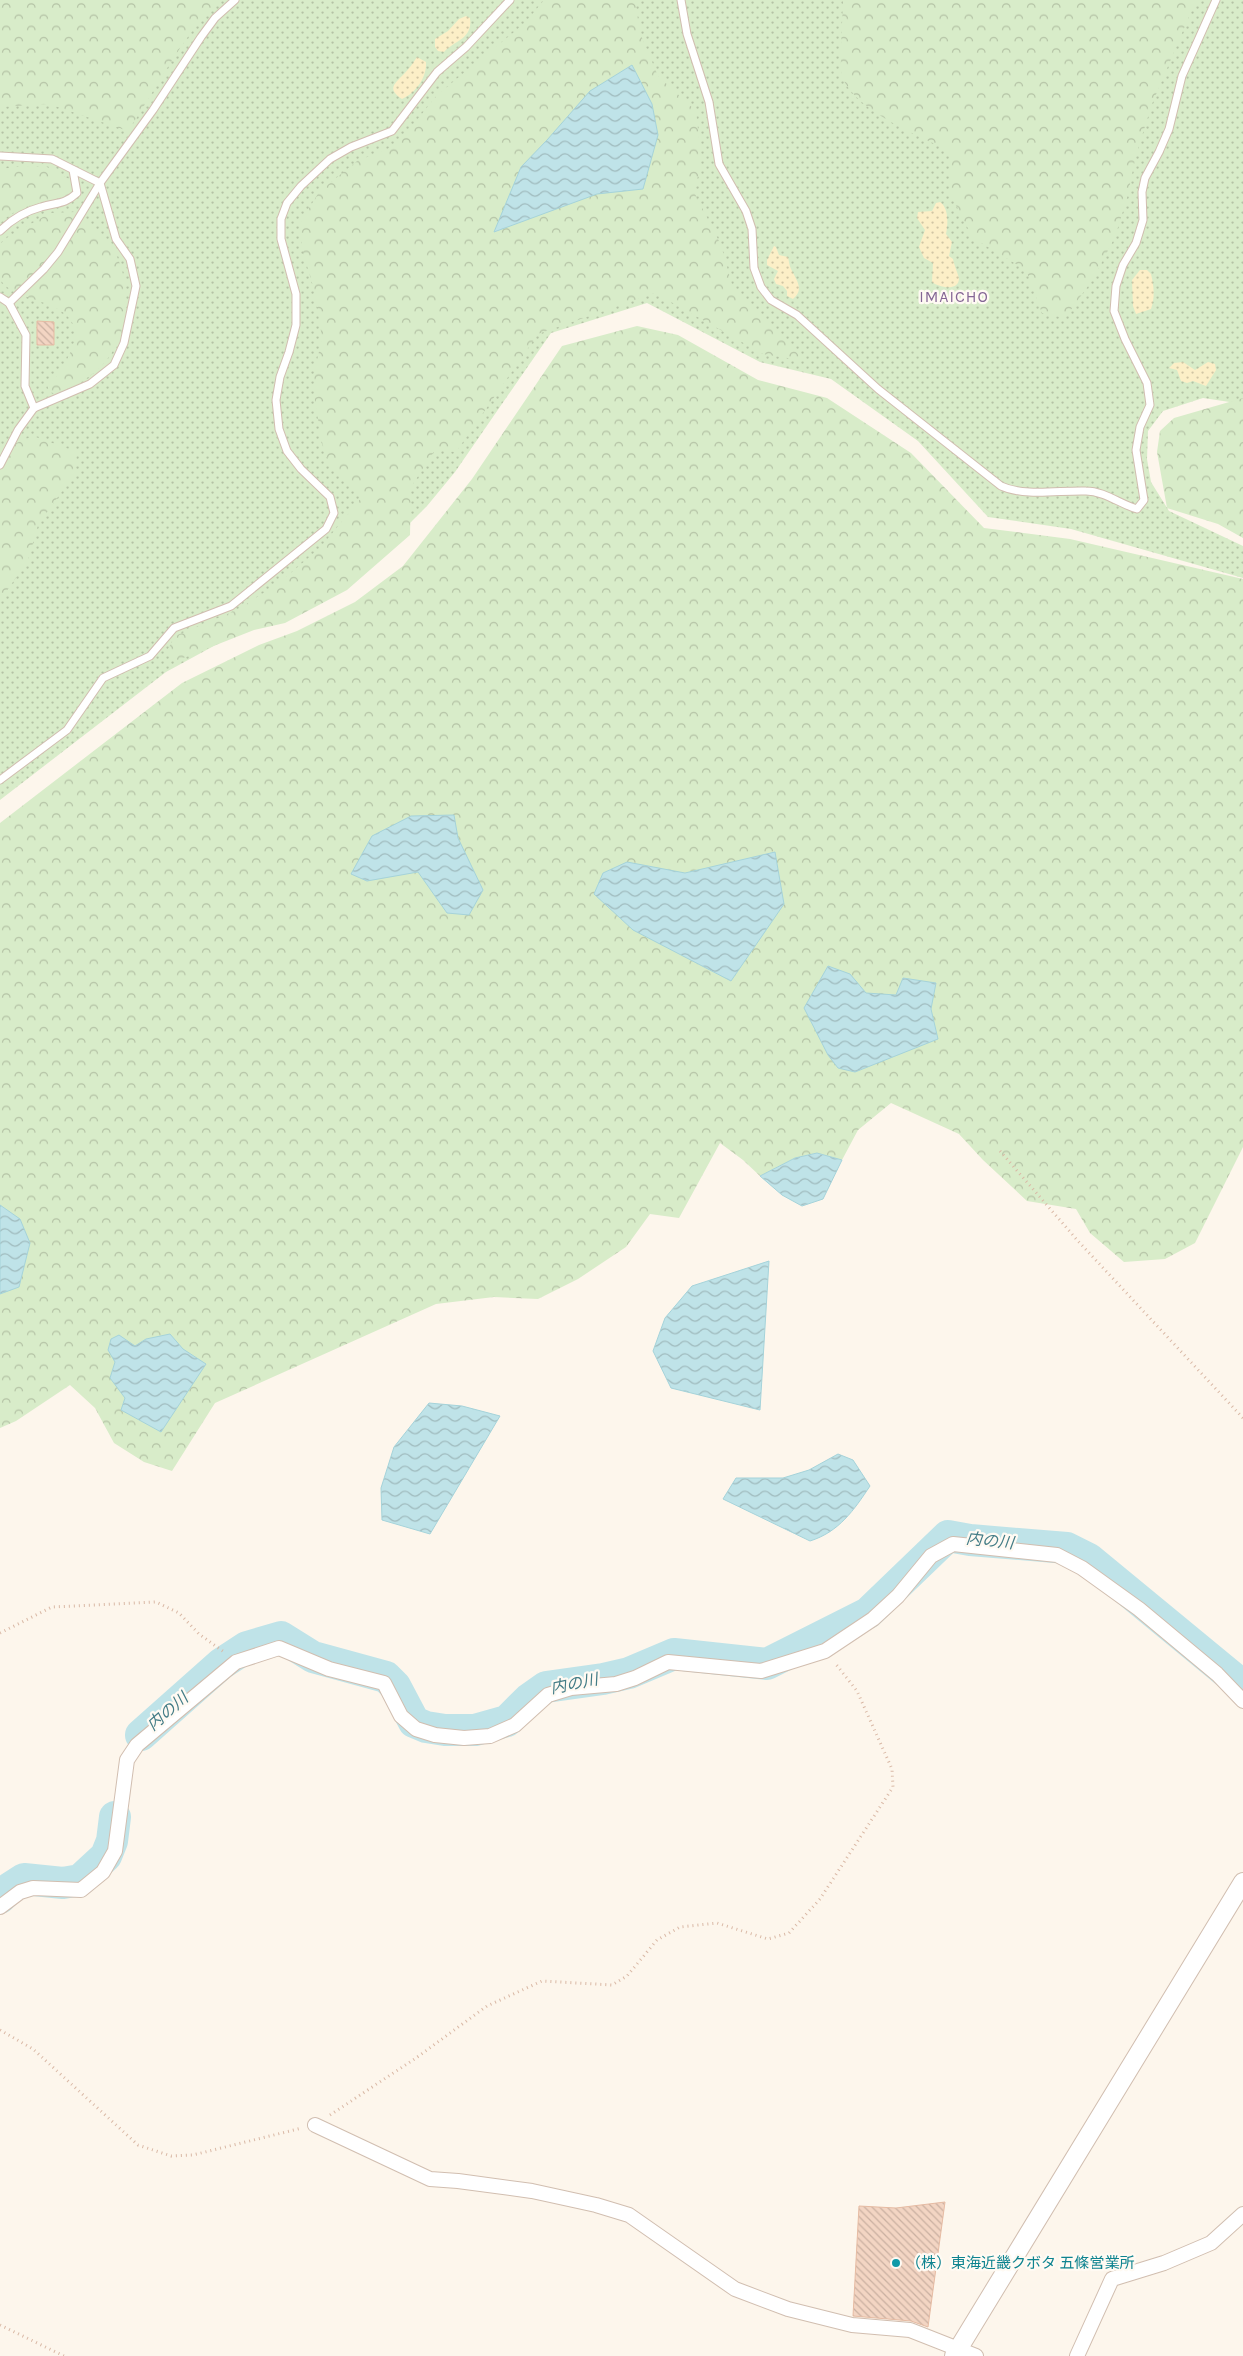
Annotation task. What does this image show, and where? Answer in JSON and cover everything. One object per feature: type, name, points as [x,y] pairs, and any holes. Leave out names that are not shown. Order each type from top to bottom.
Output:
[{"type":"street","points":[[0,1906],[20,1892],[34,1888],[81,1890],[103,1872],[115,1851],[127,1760],[137,1745],[236,1662],[279,1648],[329,1669],[384,1683],[401,1716],[416,1729],[435,1735],[464,1738],[490,1736],[515,1725],[548,1694],[571,1688],[616,1684],[635,1678],[668,1662],[761,1671],[825,1651],[873,1619],[898,1596],[931,1556],[952,1544],[1057,1555],[1082,1568],[1140,1609],[1217,1674],[1243,1701]]},
{"type":"street","points":[[956,2353],[1243,1882]]},
{"type":"street","points":[[315,2125],[430,2179],[532,2191],[596,2205],[629,2215],[735,2289],[788,2309],[852,2325],[910,2330],[956,2353],[976,2356]]},
{"type":"street","points":[[1077,2356],[1112,2279],[1164,2263],[1211,2243],[1243,2214]]},
{"type":"lane","points":[[9,303],[44,269],[58,252],[100,183],[153,110],[201,37],[215,18],[235,0]]},
{"type":"lane","points":[[0,780],[67,730],[103,678],[150,656],[174,628],[231,606],[326,529],[334,513],[330,498],[287,451],[279,429],[276,400],[280,377],[296,325],[296,301],[290,268],[282,240],[281,219],[287,203],[330,159],[351,147],[392,131],[437,72],[466,47],[510,0]]},
{"type":"lane","points":[[682,0],[687,34],[709,102],[719,164],[746,211],[752,229],[754,268],[760,287],[771,300],[797,315],[878,389],[1001,486],[1014,492],[1087,490],[1137,509],[1144,500],[1136,450],[1140,426],[1150,405],[1147,384],[1125,339],[1114,311],[1116,286],[1123,265],[1136,243],[1143,220],[1142,192],[1145,178],[1169,129],[1182,76],[1216,0]]},
{"type":"lane","points":[[0,156],[52,159],[100,183],[116,239],[130,259],[136,286],[124,343],[114,365],[90,384],[34,408],[18,430],[0,465]]},
{"type":"lane","points":[[0,231],[22,214],[41,207],[67,202],[77,193],[73,170]]},
{"type":"lane","points":[[0,297],[9,303],[26,334],[25,386],[34,408]]},
{"type":"path","points":[[1000,1151],[1091,1255],[1243,1418]]},
{"type":"path","points":[[0,1633],[52,1607],[156,1602],[179,1613],[199,1634],[218,1648]]},
{"type":"path","points":[[0,2030],[33,2049],[138,2145],[171,2156],[193,2155],[315,2125],[416,2058],[487,2006],[542,1981],[612,1984],[626,1976],[657,1940],[680,1927],[717,1923],[768,1939],[789,1933],[820,1899],[893,1787],[892,1769],[857,1691],[825,1651]]},
{"type":"path","points":[[0,2324],[64,2356]]},
{"type":"green space","points":[[0,0],[1243,0],[1243,404],[1203,398],[1163,411],[1148,431],[1147,459],[1151,482],[1169,511],[1243,546],[1243,578],[1071,529],[988,517],[918,441],[831,379],[760,362],[647,303],[551,333],[455,472],[427,506],[375,558],[166,672],[0,800]]},
{"type":"green space","points":[[0,0],[219,0],[193,30],[128,131],[49,104],[0,107]]},
{"type":"green space","points":[[544,0],[635,0],[640,33],[658,76],[696,111],[701,156],[695,194],[721,245],[732,285],[805,361],[763,354],[655,293],[538,334],[456,452],[435,450],[411,487],[410,535],[347,590],[285,623],[254,630],[178,660],[171,656],[168,649],[175,636],[237,610],[279,583],[320,548],[362,497],[340,478],[324,453],[315,402],[314,374],[322,338],[315,293],[303,252],[299,225],[319,192],[357,161],[397,145],[437,95],[525,23]]},
{"type":"green space","points":[[843,0],[1196,0],[1152,104],[1136,155],[1127,198],[1115,237],[1093,279],[1065,318],[1042,313],[1026,270],[973,238],[950,194],[951,151],[890,122],[874,112],[849,89],[842,77],[841,71]]},
{"type":"green space","points":[[25,166],[47,167],[69,179],[69,196],[24,208],[0,223],[0,169]]},
{"type":"green space","points":[[75,212],[106,238],[118,259],[124,278],[125,317],[120,336],[112,353],[100,368],[81,382],[57,394],[49,392],[47,384],[59,374],[71,351],[75,334],[72,322],[63,312],[10,289],[2,282],[0,244],[8,237],[50,213]]},
{"type":"green space","points":[[637,326],[678,335],[758,380],[827,398],[911,453],[984,528],[1070,539],[1243,579],[1243,1147],[1195,1243],[1165,1259],[1124,1262],[1090,1233],[1076,1209],[1027,1201],[983,1160],[959,1134],[891,1103],[858,1130],[842,1160],[817,1153],[795,1158],[760,1176],[743,1160],[720,1143],[679,1218],[650,1214],[626,1247],[578,1279],[538,1299],[494,1297],[436,1304],[215,1403],[172,1471],[144,1462],[114,1443],[95,1408],[70,1385],[16,1421],[0,1428],[0,823],[182,683],[259,645],[297,631],[355,602],[403,566],[472,479],[562,346]]},
{"type":"green space","points":[[1243,398],[1243,538],[1218,524],[1167,508],[1157,452],[1160,431],[1174,418]]},
{"type":"green space","points":[[33,436],[77,452],[75,473],[38,525],[28,560],[4,595],[0,597],[0,450]]},
{"type":"sand","points":[[466,16],[470,18],[470,25],[466,35],[444,52],[438,51],[435,47],[435,39],[448,31],[459,19]]},
{"type":"sand","points":[[417,57],[426,62],[423,79],[412,93],[402,99],[393,89],[394,86]]},
{"type":"sand","points":[[940,202],[946,212],[946,234],[952,242],[949,256],[953,259],[959,279],[958,283],[952,287],[943,287],[932,282],[933,263],[924,258],[919,247],[925,230],[917,218],[918,212],[932,211],[936,203]]},
{"type":"sand","points":[[774,246],[779,255],[788,257],[790,268],[798,284],[797,295],[793,299],[787,296],[787,291],[783,286],[776,284],[774,279],[778,271],[767,265],[767,260]]},
{"type":"sand","points":[[1140,270],[1147,270],[1151,274],[1154,296],[1151,309],[1136,314],[1133,306],[1132,280]]},
{"type":"sand","points":[[1183,362],[1195,370],[1208,362],[1215,364],[1216,370],[1206,386],[1193,381],[1187,383],[1181,381],[1177,370],[1169,368],[1174,363]]},
{"type":"water","points":[[632,65],[652,104],[658,135],[643,189],[597,194],[494,232],[521,167],[590,91]]},
{"type":"water","points":[[454,815],[458,838],[483,890],[469,915],[447,913],[418,872],[367,881],[351,874],[372,836],[411,816]]},
{"type":"water","points":[[775,852],[784,904],[731,981],[633,930],[594,894],[603,873],[627,862],[685,873]]},
{"type":"water","points":[[828,966],[850,974],[866,993],[896,995],[903,978],[936,983],[931,1009],[938,1039],[855,1072],[838,1068],[828,1055],[804,1008]]},
{"type":"water","points":[[817,1153],[842,1160],[823,1199],[802,1206],[782,1195],[760,1176],[795,1158]]},
{"type":"water","points":[[0,1205],[20,1219],[30,1243],[19,1287],[0,1294]]},
{"type":"water","points":[[769,1261],[760,1410],[671,1388],[653,1351],[665,1318],[692,1286]]},
{"type":"water","points":[[170,1334],[183,1349],[206,1364],[161,1432],[121,1410],[125,1398],[110,1378],[115,1362],[108,1350],[111,1339],[119,1335],[135,1346],[146,1339]]},
{"type":"water","points":[[429,1403],[462,1406],[500,1416],[430,1534],[382,1520],[381,1488],[394,1447]]},
{"type":"water","points":[[838,1454],[853,1460],[870,1486],[838,1526],[810,1541],[723,1499],[736,1478],[783,1478],[809,1470]]},
{"type":"building","points":[[37,321],[54,322],[54,345],[37,345]]},
{"type":"building","name":"（株）東海近畿クボタ 五條営業所","points":[[945,2202],[928,2327],[911,2321],[853,2316],[859,2206],[896,2208]]},
{"type":"waterway","name":"内の川","points":[[141,1735],[221,1664],[247,1647],[281,1637],[313,1657],[386,1677],[395,1686],[414,1722],[426,1727],[445,1730],[475,1730],[507,1721],[529,1699],[546,1687],[603,1679],[629,1673],[674,1654],[767,1664],[868,1613],[948,1536],[970,1540],[1067,1548],[1089,1559],[1243,1686]]},
{"type":"waterway","name":"内の川","points":[[0,1898],[10,1888],[24,1879],[63,1883],[80,1880],[106,1856],[112,1841],[115,1817]]},
{"type":"place","name":"（株）東海近畿クボタ 五條営業所","points":[[896,2263]]},
{"type":"district","name":"IMAICHO","points":[[954,296]]}]
